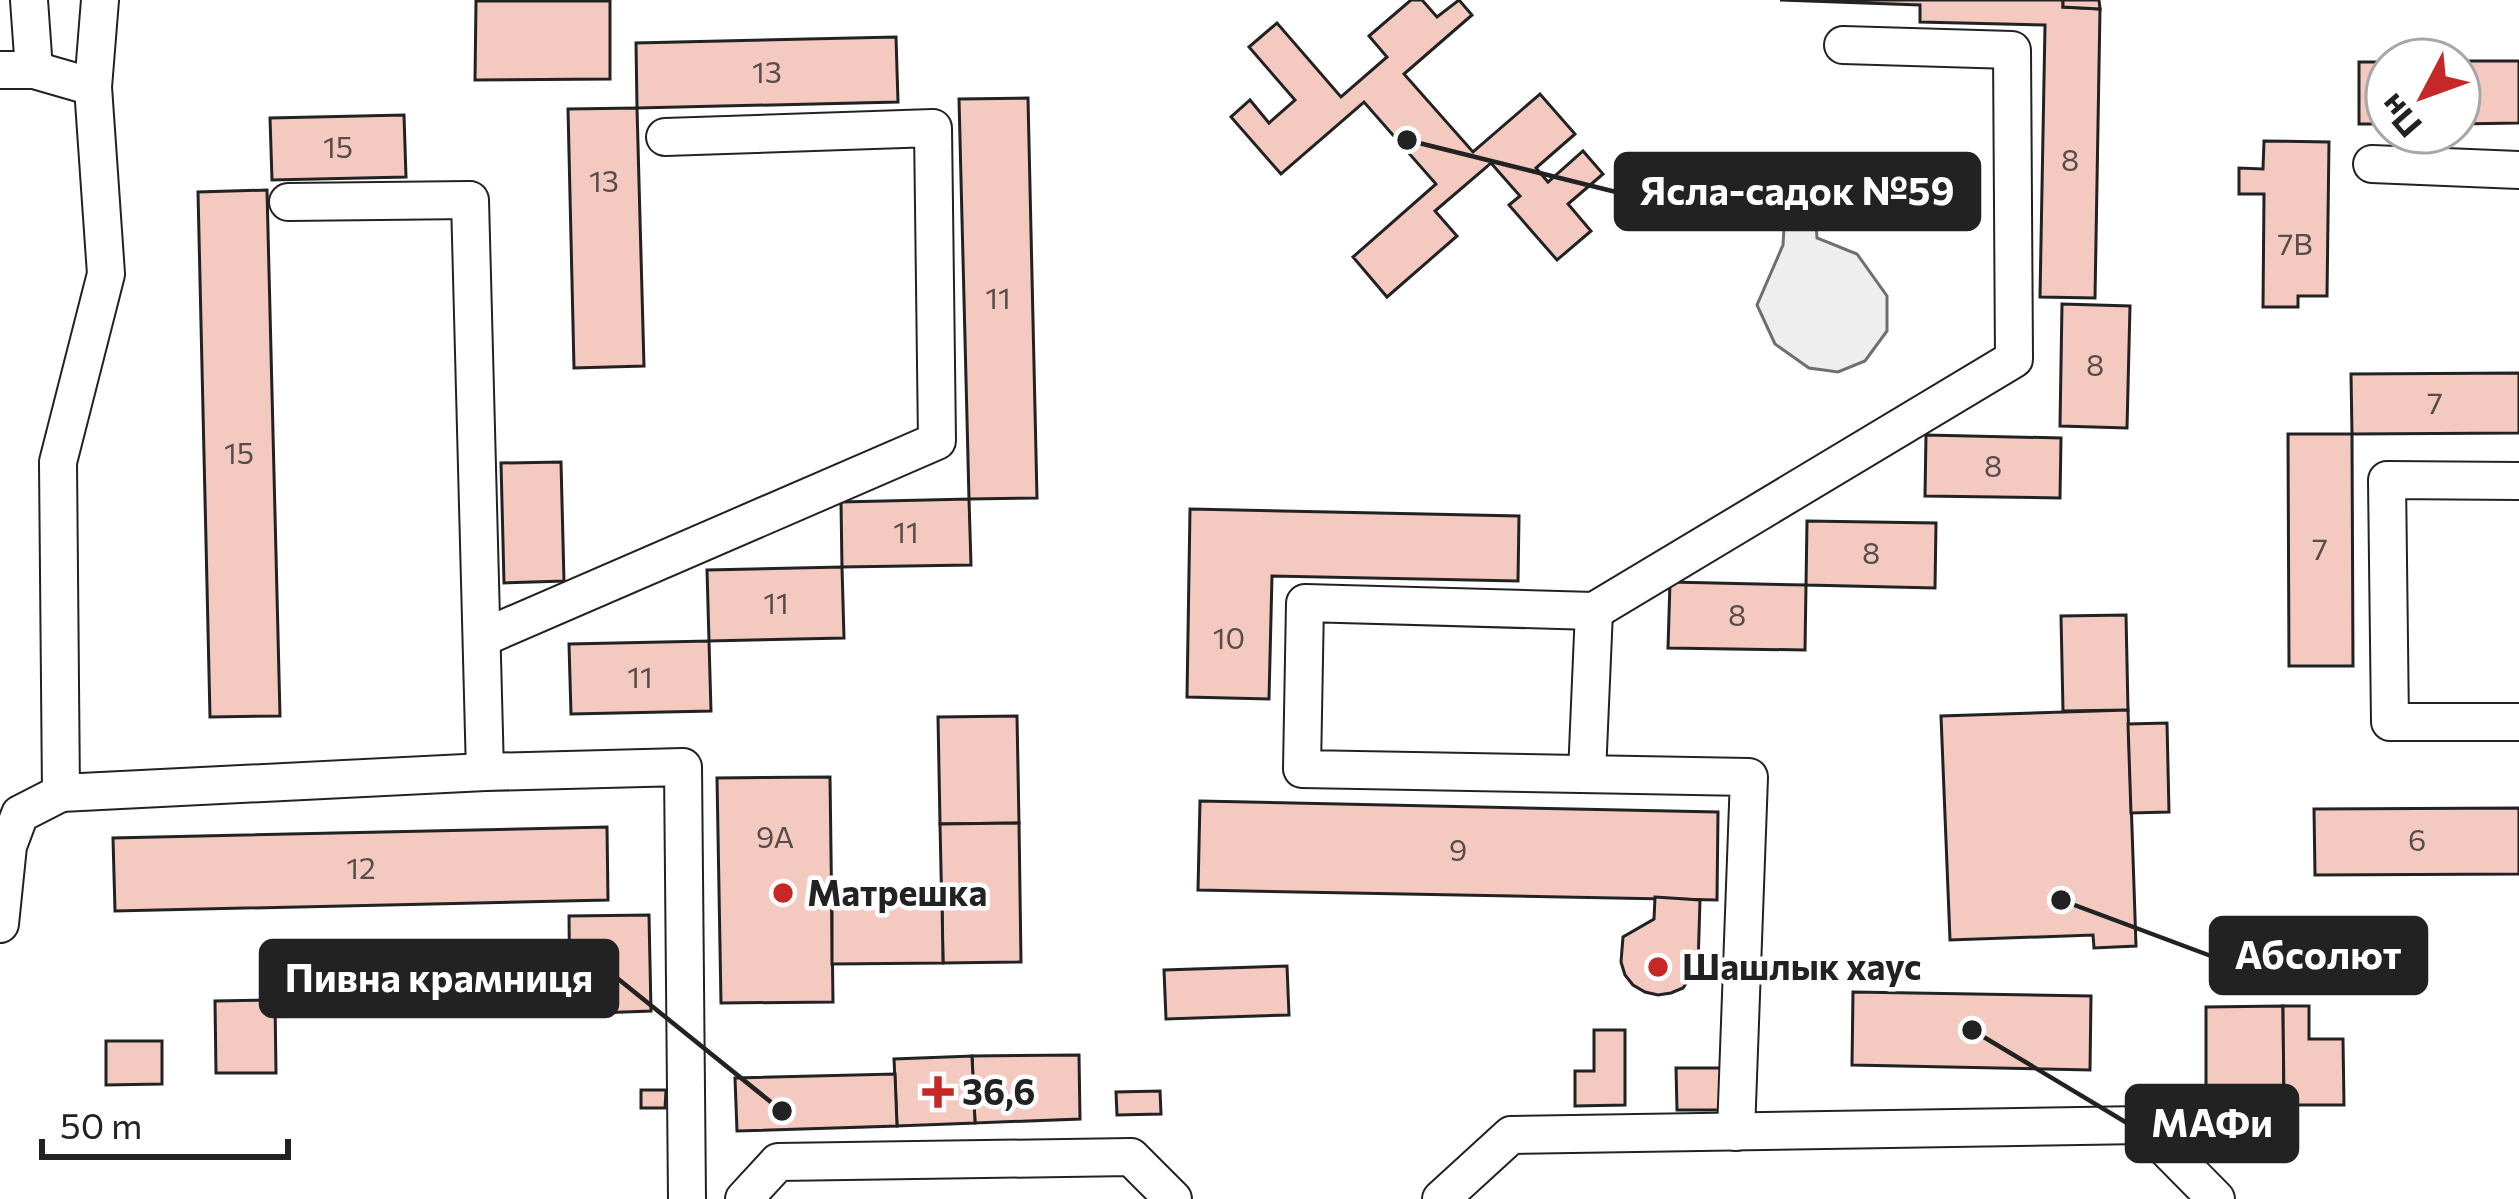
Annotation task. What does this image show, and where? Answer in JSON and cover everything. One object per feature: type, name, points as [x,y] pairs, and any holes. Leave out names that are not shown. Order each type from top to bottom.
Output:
[{"type":"street","points":[[29,0],[17,70],[93,87]]},
{"type":"street","points":[[61,793],[58,462],[106,274],[93,87],[100,0]]},
{"type":"street","points":[[1736,1132],[1749,777],[1302,770],[1305,602],[1594,611],[2014,359],[2012,50],[1843,46]]},
{"type":"street","points":[[482,638],[937,441],[933,128],[664,137]]},
{"type":"street","points":[[2372,164],[2519,170]]},
{"type":"street","points":[[288,202],[470,200],[485,772]]},
{"type":"street","points":[[2519,482],[2387,480],[2390,722],[2519,722]]},
{"type":"street","points":[[1587,774],[1594,611]]},
{"type":"street","points":[[0,924],[8,846],[20,814],[61,793],[683,766],[687,1199]]},
{"type":"street","points":[[1441,1199],[1511,1135],[2143,1125],[2216,1199]]},
{"type":"street","points":[[744,1199],[778,1162],[1131,1157],[1173,1199]]},
{"type":"shaded area","points":[[1814,193],[1817,238],[1857,254],[1887,296],[1887,331],[1865,361],[1838,372],[1809,368],[1775,344],[1757,305],[1783,245],[1786,194]]},
{"type":"building","points":[[1411,0],[1422,0],[1437,17],[1459,0],[1472,15],[1404,74],[1473,152],[1540,94],[1575,134],[1536,168],[1548,182],[1583,151],[1603,174],[1568,204],[1591,231],[1557,260],[1509,205],[1520,196],[1491,163],[1435,211],[1457,236],[1387,297],[1353,257],[1436,184],[1364,102],[1281,174],[1231,117],[1250,100],[1269,123],[1295,100],[1249,47],[1277,23],[1341,97],[1387,57],[1369,36]]},
{"type":"building","points":[[1780,0],[2063,0],[2063,7],[2100,9],[2095,298],[2040,297],[2045,25],[1920,22],[1920,5]]},
{"type":"building","points":[[2063,0],[2099,0],[2100,9],[2063,7]]},
{"type":"building","points":[[476,1],[610,1],[610,79],[475,80]]},
{"type":"building","points":[[896,37],[898,102],[637,108],[636,43]]},
{"type":"building","points":[[2483,61],[2519,61],[2519,123],[2483,124]]},
{"type":"building","points":[[2359,62],[2363,62],[2363,124],[2359,124]]},
{"type":"building","points":[[1028,98],[1037,498],[969,499],[959,99]]},
{"type":"building","points":[[637,108],[644,366],[574,368],[568,109]]},
{"type":"building","points":[[404,115],[406,177],[272,180],[270,118]]},
{"type":"building","points":[[2264,141],[2329,142],[2327,296],[2298,296],[2298,307],[2263,307],[2264,194],[2239,194],[2239,168],[2263,169]]},
{"type":"building","points":[[267,190],[280,716],[210,717],[198,192]]},
{"type":"building","points":[[2062,304],[2130,306],[2127,428],[2060,426]]},
{"type":"building","points":[[2519,373],[2519,433],[2352,434],[2351,374]]},
{"type":"building","points":[[2288,434],[2352,434],[2353,666],[2289,666]]},
{"type":"building","points":[[1926,435],[2061,438],[2060,498],[1925,496]]},
{"type":"building","points":[[561,462],[564,581],[504,583],[501,463]]},
{"type":"building","points":[[969,499],[971,565],[842,567],[841,502]]},
{"type":"building","points":[[1190,509],[1519,516],[1518,581],[1272,576],[1269,699],[1187,697]]},
{"type":"building","points":[[1807,521],[1936,523],[1935,588],[1806,585]]},
{"type":"building","points":[[842,567],[844,638],[709,641],[707,570]]},
{"type":"building","points":[[1670,582],[1806,585],[1805,650],[1668,648]]},
{"type":"building","points":[[2126,615],[2128,710],[2063,711],[2061,616]]},
{"type":"building","points":[[709,641],[711,711],[571,714],[569,644]]},
{"type":"building","points":[[2128,710],[2136,946],[2094,948],[2093,935],[1950,940],[1941,716]]},
{"type":"building","points":[[1017,716],[1019,823],[940,824],[938,717]]},
{"type":"building","points":[[2167,723],[2169,812],[2131,813],[2128,724]]},
{"type":"building","points":[[830,777],[833,1002],[721,1003],[717,778]]},
{"type":"building","points":[[1200,801],[1718,812],[1717,900],[1198,890]]},
{"type":"building","points":[[2519,808],[2519,874],[2315,875],[2314,809]]},
{"type":"building","points":[[1019,823],[1021,962],[943,963],[940,824]]},
{"type":"building","points":[[607,827],[608,900],[115,911],[113,838]]},
{"type":"building","points":[[1655,897],[1700,900],[1698,966],[1683,988],[1658,995],[1633,985],[1621,962],[1623,937],[1654,919]]},
{"type":"building","points":[[832,898],[942,898],[943,963],[832,964]]},
{"type":"building","points":[[649,915],[651,1011],[570,1014],[569,916]]},
{"type":"building","points":[[1287,966],[1289,1015],[1166,1019],[1164,970]]},
{"type":"building","points":[[1853,992],[2091,996],[2090,1070],[1852,1065]]},
{"type":"building","points":[[275,1000],[276,1073],[216,1073],[215,1001]]},
{"type":"building","points":[[2283,1006],[2284,1105],[2206,1105],[2206,1007]]},
{"type":"building","points":[[2283,1006],[2309,1006],[2309,1039],[2343,1039],[2344,1105],[2284,1105]]},
{"type":"building","points":[[1594,1030],[1625,1030],[1625,1105],[1575,1106],[1575,1071],[1594,1071]]},
{"type":"building","points":[[106,1041],[162,1041],[162,1084],[106,1085]]},
{"type":"building","points":[[1079,1055],[1080,1119],[975,1123],[972,1056]]},
{"type":"building","points":[[972,1056],[975,1123],[897,1126],[894,1059]]},
{"type":"building","points":[[1676,1068],[1723,1068],[1724,1110],[1677,1110]]},
{"type":"building","points":[[895,1074],[897,1126],[737,1131],[735,1078]]},
{"type":"building","points":[[641,1090],[666,1090],[665,1108],[641,1108]]},
{"type":"building","points":[[1160,1091],[1161,1114],[1117,1115],[1116,1092]]},
{"type":"place","name":"Ясла-садок №59","points":[[1407,140]]},
{"type":"place","name":"Матрешка","points":[[783,893]]},
{"type":"place","name":"Абсолют","points":[[2061,900]]},
{"type":"place","name":"Шашлык хаус","points":[[1658,967]]},
{"type":"place","name":"МАФи","points":[[1972,1030]]},
{"type":"place","name":"36,6","points":[[938,1092]]},
{"type":"place","name":"Пивна крамниця","points":[[782,1111]]}]
